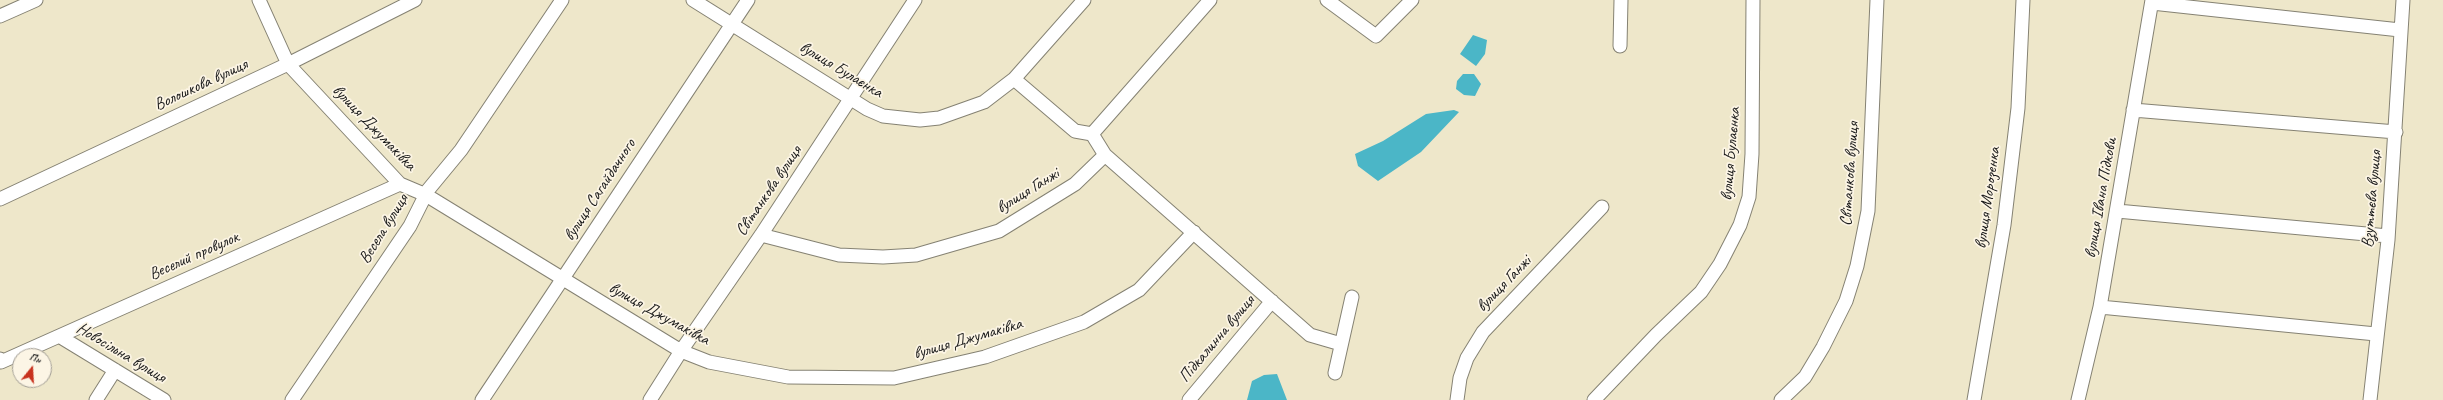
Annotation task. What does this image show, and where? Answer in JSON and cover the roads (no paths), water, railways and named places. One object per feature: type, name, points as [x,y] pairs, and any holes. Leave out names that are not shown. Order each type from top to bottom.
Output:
[{"type":"street","points":[[0,16],[36,0]]},
{"type":"street","name":"вулиця Джумаківка","points":[[259,0],[288,64],[400,184],[426,195],[681,351],[709,362],[788,377],[894,378],[985,357],[1084,322],[1139,290],[1194,232]]},
{"type":"street","name":"Волошкова вулиця","points":[[0,199],[288,64],[415,0]]},
{"type":"street","name":"Весела вулиця","points":[[292,400],[410,226],[428,190],[461,150],[562,0]]},
{"type":"street","name":"вулиця Булаєнка","points":[[693,0],[850,100],[883,116],[920,120],[939,118],[984,102],[1014,79],[1084,0]]},
{"type":"street","name":"вулиця Сагайдачного","points":[[482,400],[748,0]]},
{"type":"street","name":"Світанкова вулиця","points":[[650,400],[681,351],[762,236],[915,0]]},
{"type":"street","points":[[1092,134],[1210,0]]},
{"type":"street","points":[[1328,0],[1376,36],[1412,0]]},
{"type":"street","points":[[1620,46],[1621,0]]},
{"type":"street","name":"вулиця Булаєнка","points":[[1594,400],[1656,335],[1701,292],[1720,264],[1740,225],[1749,197],[1752,154],[1754,0]]},
{"type":"street","name":"Світанкова вулиця","points":[[1781,400],[1805,377],[1823,347],[1846,301],[1857,266],[1868,211],[1877,0]]},
{"type":"street","name":"вулиця Морозенка","points":[[1974,400],[2004,217],[2018,108],[2023,0]]},
{"type":"street","name":"Взуттєва вулиця","points":[[2370,400],[2376,334],[2388,236],[2396,132],[2400,30],[2403,0]]},
{"type":"street","points":[[2152,1],[2400,30]]},
{"type":"street","name":"вулиця Івана Підкови","points":[[2078,400],[2100,307],[2152,1]]},
{"type":"street","points":[[1014,79],[1075,131],[1092,134],[1105,155],[1310,335],[1341,344]]},
{"type":"street","points":[[2134,110],[2396,132]]},
{"type":"street","name":"вулиця Ганжі","points":[[762,236],[839,255],[883,257],[916,255],[1000,230],[1042,206],[1075,184],[1105,155]]},
{"type":"street","name":"Веселий провулок","points":[[1,360],[59,336],[400,184]]},
{"type":"street","name":"вулиця Ганжі","points":[[1457,400],[1460,378],[1467,358],[1483,332],[1602,207]]},
{"type":"street","points":[[2117,211],[2388,236]]},
{"type":"street","points":[[1335,373],[1352,297]]},
{"type":"street","name":"Підкалинна вулиця","points":[[1189,400],[1272,301]]},
{"type":"street","points":[[2100,307],[2376,334]]},
{"type":"street","name":"Новосільна вулиця","points":[[59,336],[164,400]]},
{"type":"street","points":[[96,400],[115,370]]},
{"type":"water","points":[[1473,35],[1487,40],[1485,54],[1476,66],[1460,54]]},
{"type":"water","points":[[1463,74],[1474,74],[1481,84],[1475,96],[1464,95],[1456,89],[1457,81]]},
{"type":"water","points":[[1454,110],[1459,112],[1421,152],[1378,181],[1358,166],[1355,154],[1383,141],[1426,114]]},
{"type":"water","points":[[1277,374],[1287,400],[1247,400],[1252,381],[1264,375]]}]
